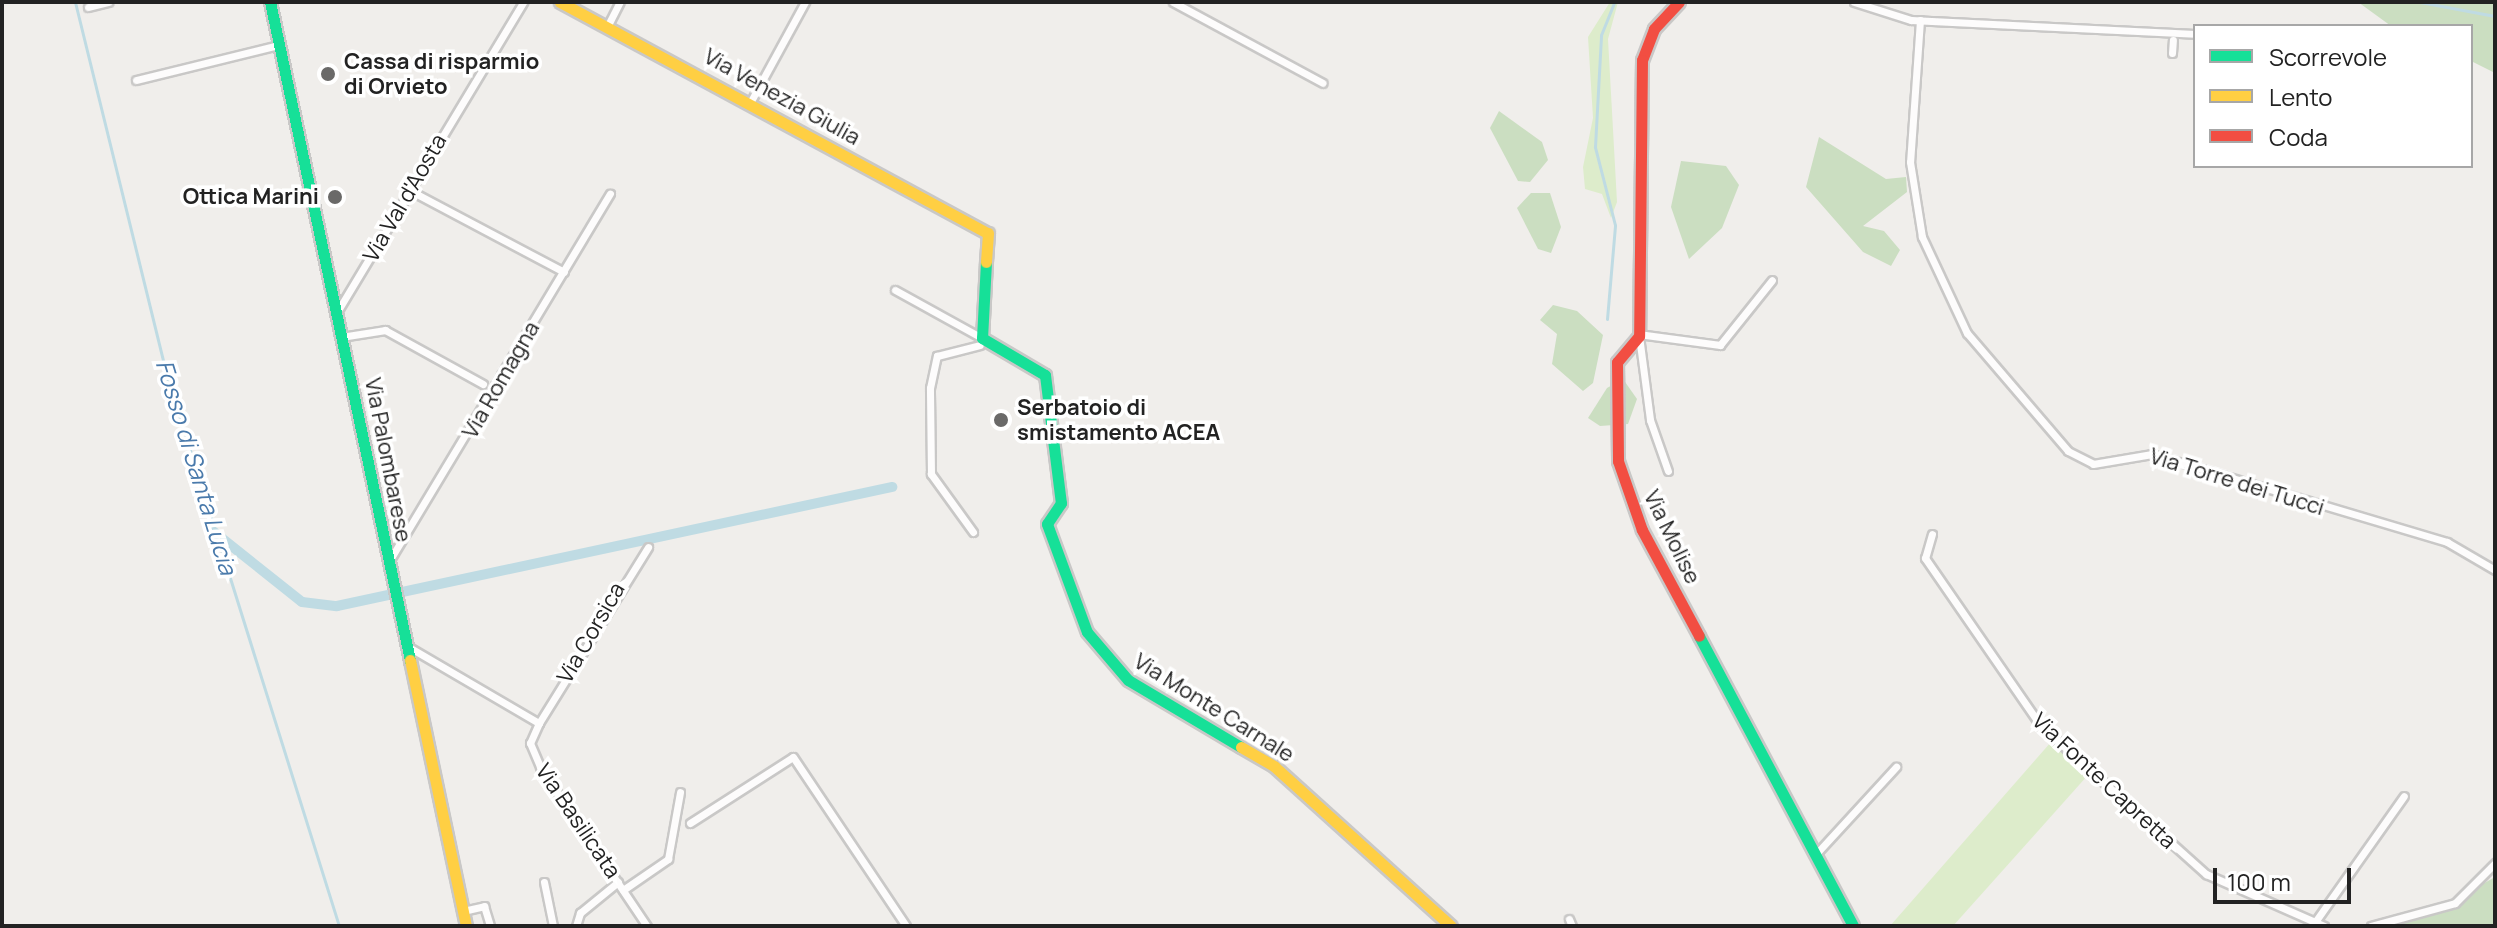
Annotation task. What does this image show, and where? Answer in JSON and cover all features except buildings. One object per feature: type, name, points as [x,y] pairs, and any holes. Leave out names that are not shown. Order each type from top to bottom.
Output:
[{"type":"street","points":[[88,7],[108,2]]},
{"type":"street","name":"Via Palombarese","points":[[270,2],[466,926]]},
{"type":"street","name":"Via Val d'Aosta","points":[[337,312],[523,2]]},
{"type":"street","name":"Via Venezia Giulia","points":[[560,2],[751,101],[983,230],[990,243],[981,342]]},
{"type":"street","points":[[607,27],[620,2]]},
{"type":"street","points":[[751,101],[805,2]]},
{"type":"street","points":[[1173,2],[1323,83]]},
{"type":"street","points":[[1668,471],[1650,420],[1638,335],[1642,60],[1654,29],[1679,2]]},
{"type":"street","points":[[1854,2],[1920,20],[2193,34]]},
{"type":"street","name":"Via Torre dei Tucci","points":[[1920,20],[1910,162],[1922,237],[1967,333],[2068,451],[2093,464],[2152,454],[2447,542],[2495,570]]},
{"type":"street","points":[[2172,53],[2173,40]]},
{"type":"street","points":[[136,80],[279,45]]},
{"type":"street","points":[[411,191],[564,272]]},
{"type":"street","name":"Via Romagna","points":[[388,563],[610,193]]},
{"type":"street","points":[[1638,335],[1720,345],[1772,280]]},
{"type":"street","points":[[895,290],[981,342]]},
{"type":"street","points":[[341,337],[385,330],[483,384]]},
{"type":"street","name":"Via Molise","points":[[1638,335],[1617,362],[1615,377],[1618,461],[1628,496],[1853,926]]},
{"type":"street","points":[[973,532],[932,479],[928,440],[934,358],[981,342]]},
{"type":"street","name":"Via Monte Carnale","points":[[981,342],[1045,375],[1061,503],[1047,524],[1081,622],[1112,665],[1275,767],[1451,926]]},
{"type":"street","name":"Via Fonte Capretta","points":[[1932,534],[1923,549],[1931,568],[2041,726],[2206,874],[2324,926]]},
{"type":"street","name":"Via Corsica","points":[[539,723],[648,547]]},
{"type":"street","points":[[405,645],[539,723]]},
{"type":"street","name":"Via Basilicata","points":[[539,723],[530,740],[534,755],[647,926]]},
{"type":"street","points":[[690,823],[793,757],[906,926]]},
{"type":"street","points":[[1815,855],[1896,767]]},
{"type":"street","points":[[576,926],[580,913],[668,859],[680,792]]},
{"type":"street","points":[[2315,922],[2404,796]]},
{"type":"street","points":[[2371,926],[2451,906],[2495,863]]},
{"type":"street","points":[[544,882],[553,926]]},
{"type":"street","points":[[463,911],[484,906],[490,926]]},
{"type":"green space","points":[[1610,2],[1618,2],[1608,39],[1617,202],[1611,218],[1602,194],[1585,189],[1583,167],[1593,118],[1588,37]]},
{"type":"green space","points":[[2358,2],[2495,2],[2495,73],[2473,62],[2473,24],[2388,24]]},
{"type":"green space","points":[[1499,111],[1542,142],[1548,160],[1530,182],[1518,181],[1490,128]]},
{"type":"green space","points":[[1819,137],[1886,179],[1906,177],[1907,192],[1863,226],[1884,231],[1900,250],[1891,266],[1863,252],[1806,187]]},
{"type":"green space","points":[[1681,161],[1726,166],[1739,185],[1722,228],[1689,259],[1671,207]]},
{"type":"green space","points":[[1531,193],[1550,193],[1561,227],[1551,253],[1538,249],[1517,208]]},
{"type":"green space","points":[[1553,305],[1577,311],[1603,335],[1593,383],[1583,391],[1552,364],[1557,334],[1540,320]]},
{"type":"green space","points":[[1623,379],[1637,399],[1628,424],[1600,426],[1588,418],[1607,388]]},
{"type":"green space","points":[[2051,742],[2088,775],[1953,926],[1890,926]]},
{"type":"green space","points":[[2495,877],[2495,926],[2378,926],[2426,916]]},
{"type":"waterway","name":"Fosso di Santa Lucia","points":[[75,2],[168,380],[339,926]]},
{"type":"waterway","points":[[1607,319],[1615,225],[1595,147],[1601,35],[1614,2]]},
{"type":"waterway","points":[[2420,2],[2495,16]]},
{"type":"waterway","points":[[214,532],[302,602],[337,606],[892,487]]},
{"type":"traffic: fast","points":[[270,2],[410,660]]},
{"type":"traffic: fast","points":[[986,262],[982,338],[1045,375],[1061,503],[1047,524],[1087,632],[1128,680],[1241,747]]},
{"type":"traffic: fast","points":[[1699,636],[1853,926]]},
{"type":"traffic: slow","points":[[560,2],[988,233],[986,262]]},
{"type":"traffic: slow","points":[[410,660],[466,926]]},
{"type":"traffic: slow","points":[[1241,747],[1275,767],[1451,926]]},
{"type":"traffic: jam","points":[[1679,2],[1654,29],[1642,60],[1639,336],[1617,362],[1618,461],[1642,530],[1699,636]]},
{"type":"place","name":"Cassa di risparmio di Orvieto","points":[[328,74]]},
{"type":"place","name":"Ottica Marini","points":[[335,197]]},
{"type":"place","name":"Serbatoio di smistamento ACEA","points":[[1001,420]]}]
